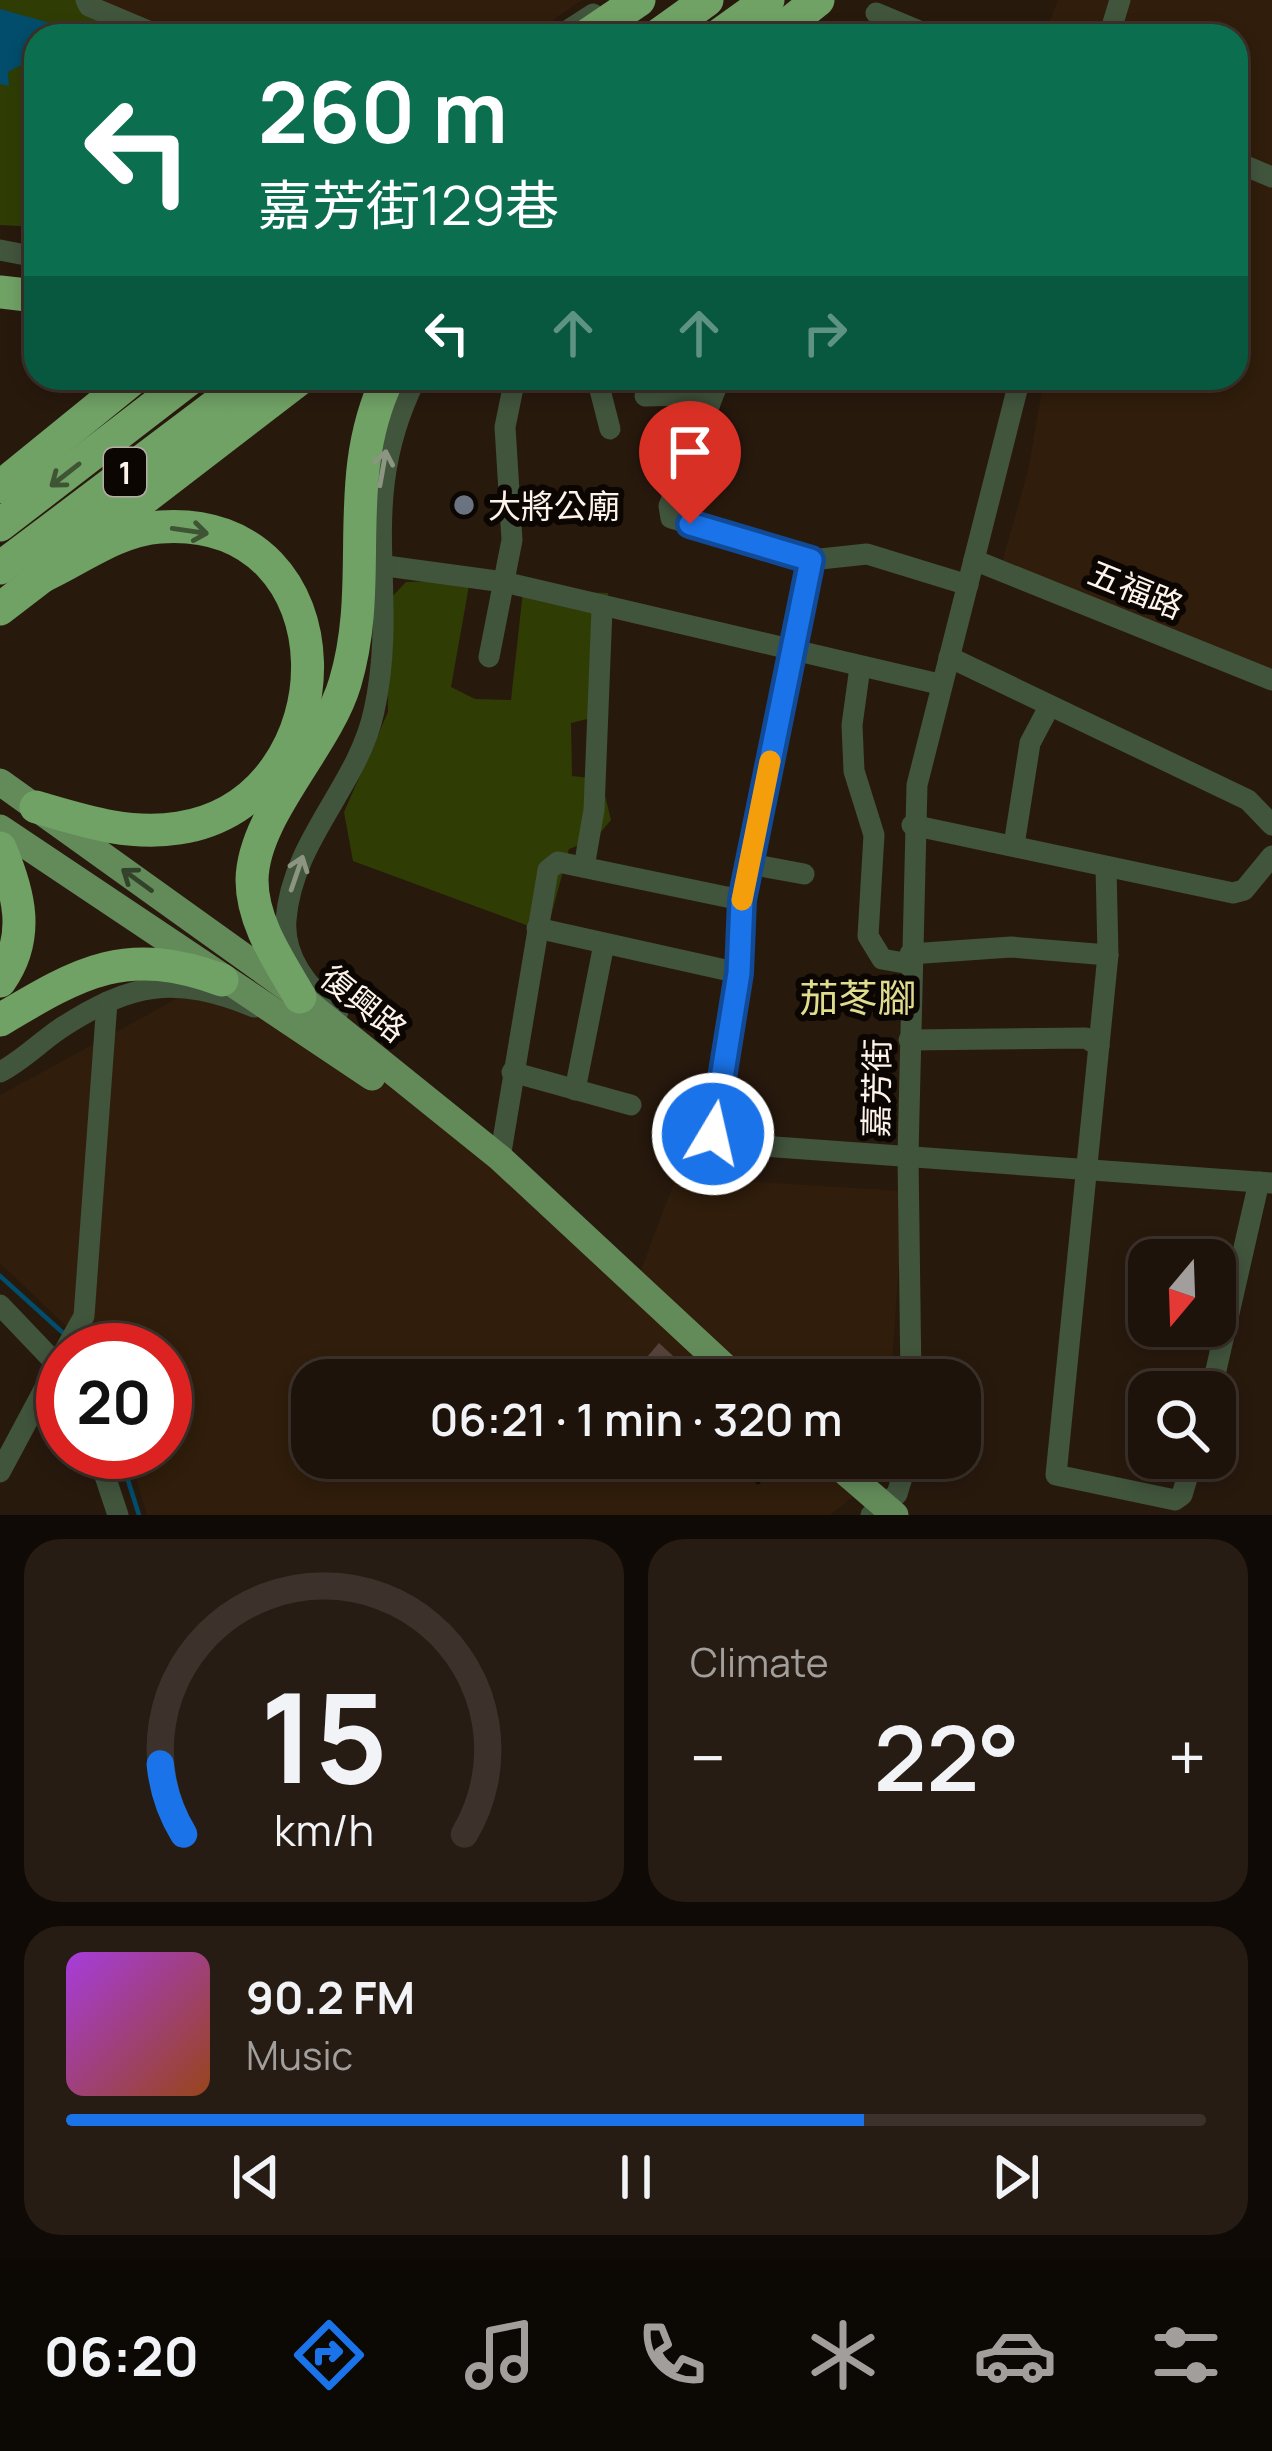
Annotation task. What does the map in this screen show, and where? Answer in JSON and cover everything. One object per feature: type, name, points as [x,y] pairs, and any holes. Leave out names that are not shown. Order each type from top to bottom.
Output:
[{"type":"highway","points":[[604,24],[639,0]]},
{"type":"highway","points":[[674,24],[707,0]]},
{"type":"highway","points":[[735,24],[768,0]]},
{"type":"highway","points":[[788,24],[818,0]]},
{"type":"highway","points":[[0,487],[119,390]]},
{"type":"highway","name":"1","points":[[0,525],[174,390]]},
{"type":"highway","name":"1","points":[[0,568],[236,390]]},
{"type":"highway","points":[[0,609],[285,390]]},
{"type":"highway","points":[[299,1011],[267,938],[252,878],[272,820],[322,736],[345,684],[358,599],[358,486],[364,443],[384,390]]},
{"type":"highway","points":[[36,807],[106,828],[144,830],[182,828],[216,816],[247,797],[283,754],[310,691],[311,663],[296,603],[277,572],[227,538],[159,527],[131,533],[43,576]]},
{"type":"highway","points":[[0,848],[19,894],[20,914],[20,934],[0,981]]},
{"type":"highway","points":[[0,1020],[76,977],[134,960],[222,980]]},
{"type":"main road","name":"復興路","points":[[0,782],[299,1011],[634,1299],[659,1310],[716,1359]]},
{"type":"main road","name":"復興路","points":[[0,828],[222,980],[299,1011],[501,1150],[646,1288],[659,1310]]},
{"type":"main road","points":[[850,1479],[883,1512]]},
{"type":"street","points":[[86,0],[89,7],[131,24]]},
{"type":"street","points":[[577,24],[614,0]]},
{"type":"street","points":[[876,13],[902,24]]},
{"type":"street","points":[[411,390],[387,443],[379,490],[381,673],[375,707],[354,767],[297,867],[285,926],[300,974],[322,999],[501,1150]]},
{"type":"street","points":[[489,657],[512,540],[505,404],[510,390]]},
{"type":"street","points":[[600,390],[610,429]]},
{"type":"street","points":[[716,390],[669,506],[671,518],[811,560],[867,554],[968,585]]},
{"type":"street","name":"嘉芳街","points":[[911,1359],[913,825],[939,684],[1017,390]]},
{"type":"street","points":[[645,396],[689,395],[710,404]]},
{"type":"street","points":[[811,560],[742,900],[739,973],[713,1134],[719,1142],[1265,1182],[1216,1371]]},
{"type":"street","name":"五福路","points":[[974,560],[1272,680]]},
{"type":"street","points":[[379,565],[504,582],[602,609],[939,684]]},
{"type":"street","points":[[584,867],[594,811],[602,609]]},
{"type":"street","points":[[949,657],[1048,709],[1248,800],[1272,825]]},
{"type":"street","points":[[860,667],[852,725],[854,771],[874,835],[868,936],[882,959],[1011,947],[1108,956]]},
{"type":"street","points":[[1014,845],[1030,743],[1048,709]]},
{"type":"street","points":[[913,825],[1233,893],[1244,890],[1272,856]]},
{"type":"street","points":[[501,1150],[548,870],[558,862],[742,900]]},
{"type":"street","points":[[749,864],[804,874]]},
{"type":"street","points":[[1106,867],[1108,956],[1056,1475],[1175,1500],[1183,1495],[1187,1479]]},
{"type":"street","points":[[538,928],[739,973]]},
{"type":"street","points":[[575,1090],[604,944]]},
{"type":"street","points":[[0,1072],[107,1001],[173,984],[299,1011]]},
{"type":"street","points":[[80,1323],[107,1001]]},
{"type":"street","points":[[909,1040],[1086,1038],[1099,1046]]},
{"type":"street","points":[[512,1072],[631,1105]]},
{"type":"street","points":[[0,1305],[36,1337]]},
{"type":"street","points":[[0,1472],[36,1407]]},
{"type":"street","points":[[107,1479],[118,1515]]},
{"type":"street","points":[[883,1512],[905,1479]]},
{"type":"shaded area","points":[[93,0],[582,0],[547,24],[98,24]]},
{"type":"shaded area","points":[[1058,0],[1272,0],[1272,682],[1001,566],[1028,470],[1042,390],[1248,390],[1248,24],[1049,24]]},
{"type":"shaded area","points":[[233,968],[376,1068],[637,1280],[680,1167],[741,1181],[904,1191],[892,1359],[291,1359],[291,1479],[876,1479],[830,1515],[147,1515],[136,1479],[192,1479],[192,1323],[63,1323],[0,1263],[0,1095]]},
{"type":"green space","points":[[0,0],[93,0],[98,24],[24,24],[24,226],[0,225]]},
{"type":"green space","points":[[470,580],[451,687],[475,699],[511,700],[523,591],[608,593],[608,714],[571,723],[572,776],[601,779],[611,820],[595,839],[569,849],[548,927],[526,925],[353,861],[344,812],[388,712],[386,603],[406,582]]},
{"type":"water","points":[[0,9],[53,24],[24,24],[24,64],[8,72],[9,86],[0,84]]},
{"type":"building","points":[[659,1343],[676,1359],[645,1359]]},
{"type":"waterway","points":[[0,1276],[52,1323]]},
{"type":"waterway","points":[[128,1479],[139,1515]]},
{"type":"slow traffic","points":[[742,900],[770,761]]},
{"type":"place","name":"大將公廟","points":[[464,505]]},
{"type":"district","name":"茄苳腳","points":[[858,997]]},
{"type":"route","points":[[690,524],[811,560],[742,900],[739,973],[713,1134]]}]
